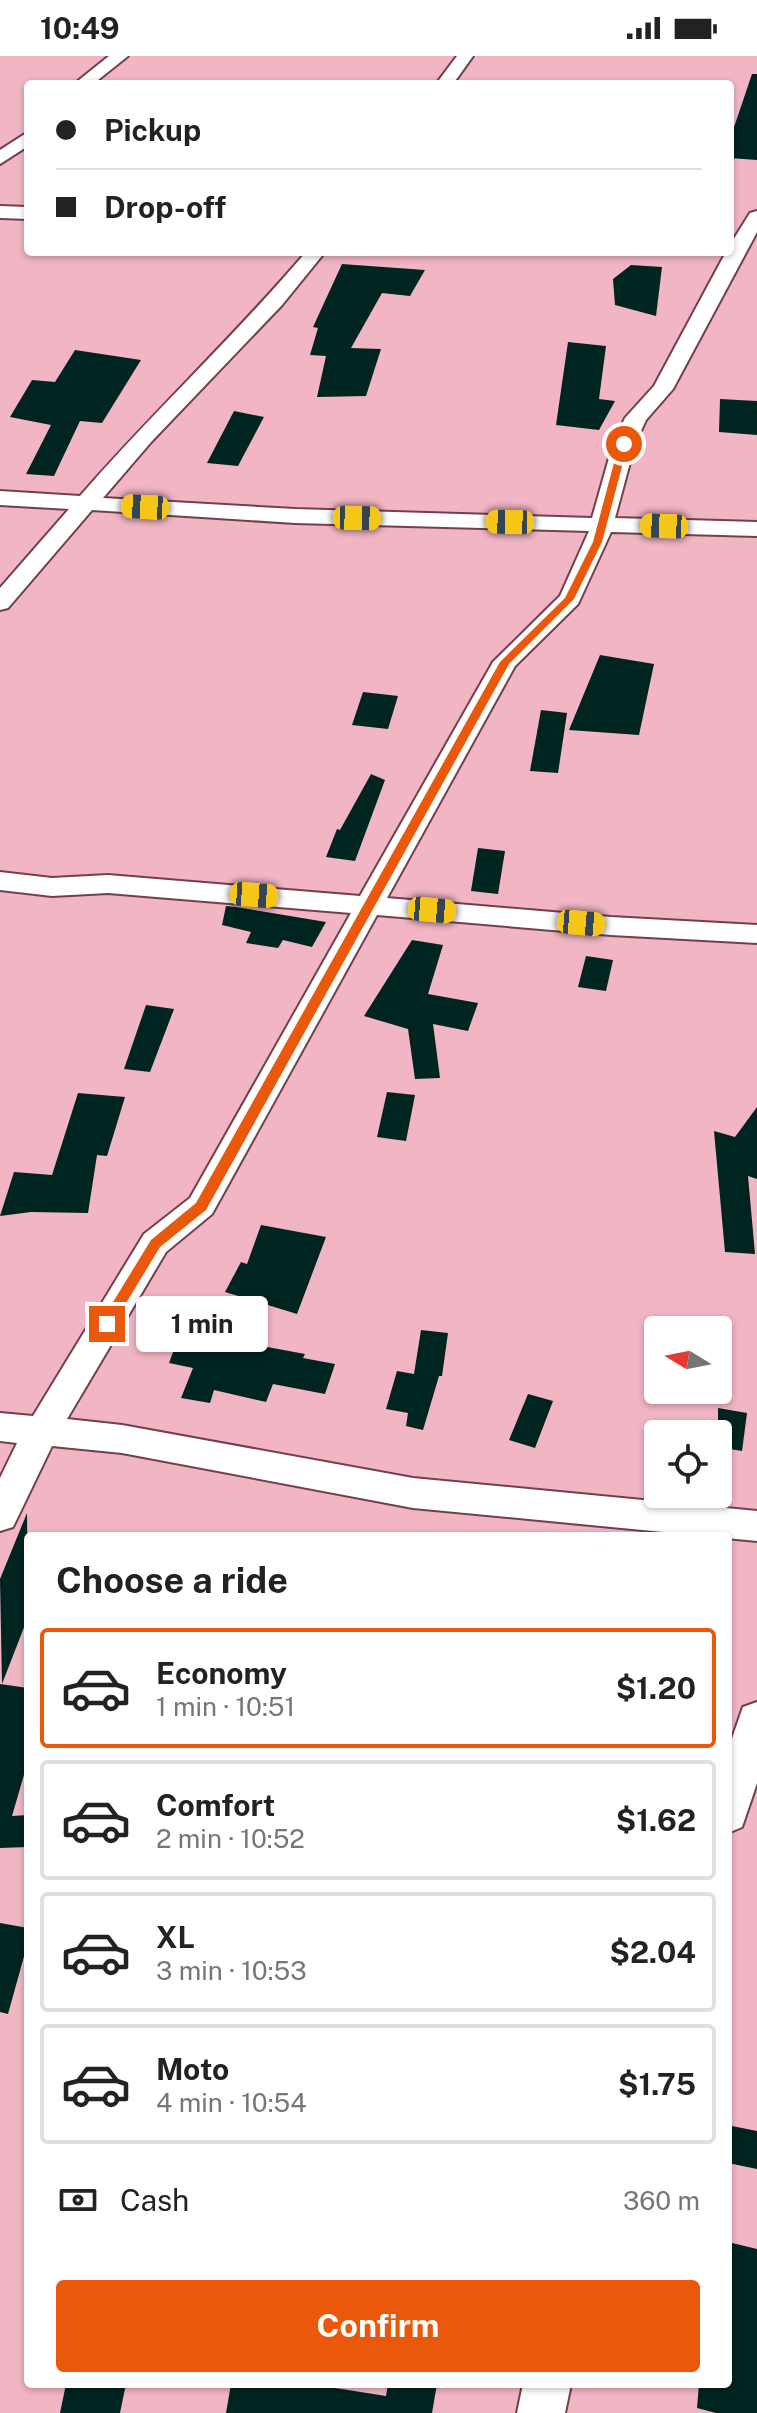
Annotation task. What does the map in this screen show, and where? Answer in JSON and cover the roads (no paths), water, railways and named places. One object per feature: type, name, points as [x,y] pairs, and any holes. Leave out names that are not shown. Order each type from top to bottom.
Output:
[{"type":"street","points":[[87,80],[120,56]]},
{"type":"street","points":[[447,80],[465,56]]},
{"type":"street","points":[[0,159],[24,140]]},
{"type":"street","points":[[0,212],[24,213]]},
{"type":"street","points":[[0,1516],[42,1431],[155,1243],[201,1206],[505,662],[570,599],[597,542],[624,444],[636,418],[663,389],[757,217]]},
{"type":"street","points":[[0,603],[144,436],[275,301],[313,256]]},
{"type":"street","points":[[0,498],[295,516],[757,529]]},
{"type":"street","points":[[0,881],[52,887],[108,884],[611,926],[757,934]]},
{"type":"street","points":[[0,1427],[122,1439],[413,1493],[757,1526]]},
{"type":"street","points":[[732,1801],[757,1719]]},
{"type":"street","points":[[541,2413],[546,2388]]}]
